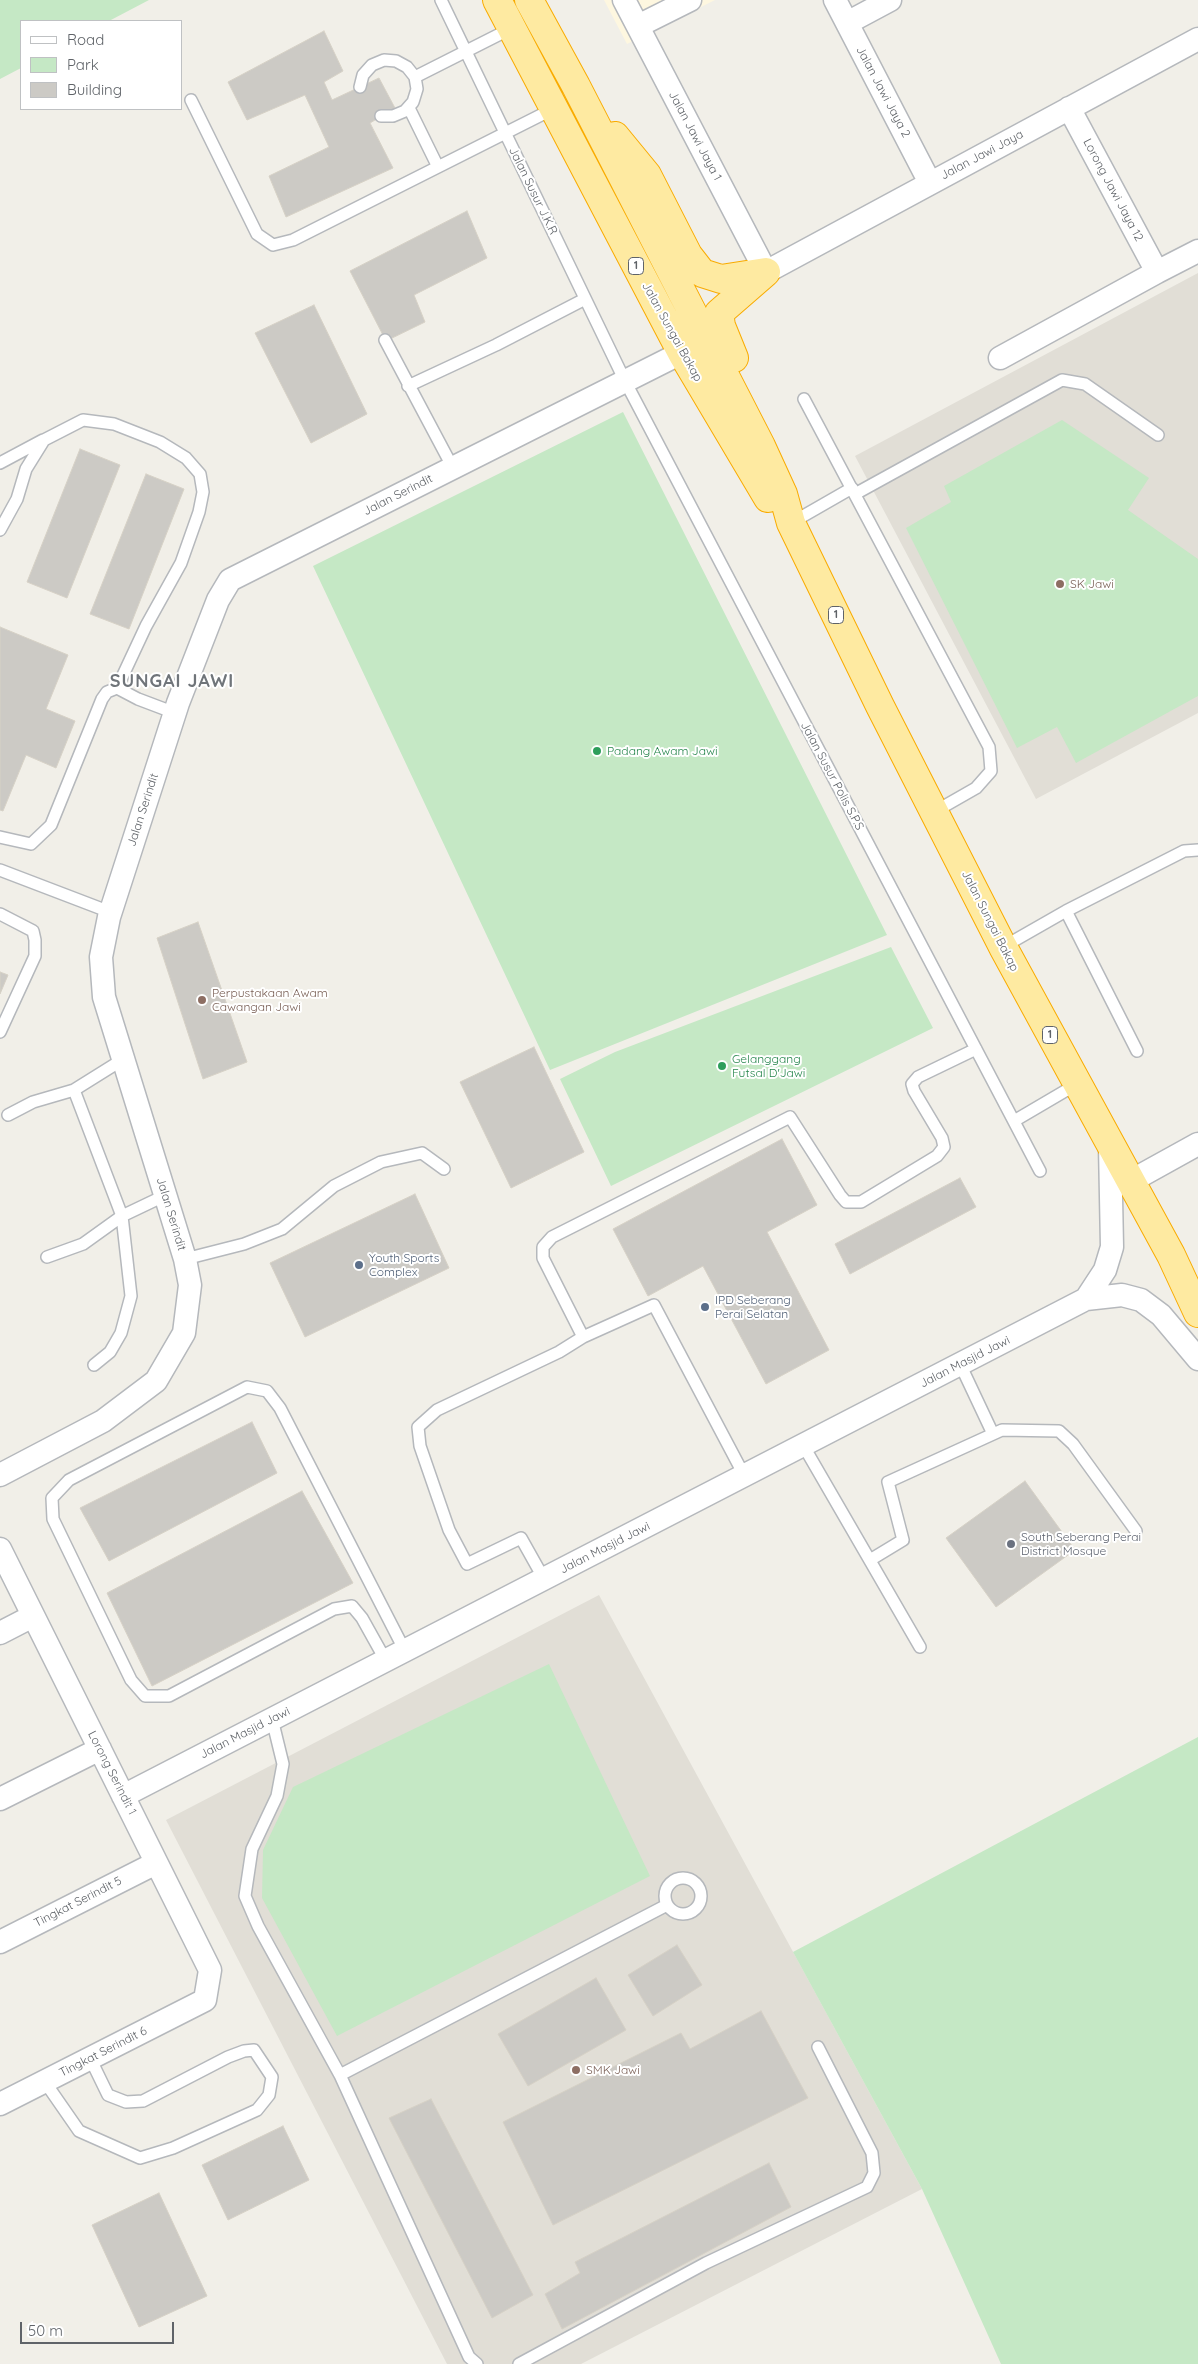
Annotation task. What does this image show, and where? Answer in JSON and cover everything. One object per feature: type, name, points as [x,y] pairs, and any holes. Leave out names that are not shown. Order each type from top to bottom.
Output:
[{"type":"highway","name":"Jalan Sungai Bakap","points":[[497,0],[682,353],[771,503],[792,523]]},
{"type":"highway","name":"Jalan Sungai Bakap","points":[[529,0],[576,86],[761,446],[783,494],[792,523],[880,706],[934,812],[1003,947],[1171,1255],[1198,1313]]},
{"type":"highway","points":[[576,86],[647,175],[688,256],[702,273],[721,279],[766,272]]},
{"type":"highway","points":[[761,446],[756,415],[721,326],[719,313],[766,272]]},
{"type":"street","name":"Jalan Jawi Jaya 1","points":[[624,0],[766,272]]},
{"type":"street","points":[[638,26],[690,0]]},
{"type":"street","name":"Jalan Jawi Jaya 2","points":[[835,0],[930,183]]},
{"type":"street","points":[[847,23],[890,0]]},
{"type":"street","name":"Jalan Jawi Jaya","points":[[766,272],[1198,39]]},
{"type":"street","name":"Lorong Jawi Jaya 12","points":[[1069,108],[1157,272]]},
{"type":"street","points":[[1000,358],[1198,251]]},
{"type":"street","name":"Jalan Serindit","points":[[0,1475],[102,1421],[156,1381],[184,1333],[190,1285],[185,1258],[104,997],[101,957],[110,912],[175,713],[218,600],[230,580],[707,340]]},
{"type":"street","points":[[1131,1181],[1198,1144]]},
{"type":"street","name":"Jalan Masjid Jawi","points":[[1086,1299],[1105,1270],[1112,1246],[1110,1146]]},
{"type":"street","name":"Jalan Masjid Jawi","points":[[124,1796],[1086,1299],[1122,1295],[1141,1300],[1161,1315],[1198,1359]]},
{"type":"street","name":"Lorong Serindit 1","points":[[0,1549],[210,1970],[205,2000]]},
{"type":"street","points":[[0,1633],[33,1616]]},
{"type":"street","points":[[0,1799],[100,1749]]},
{"type":"street","name":"Tingkat Serindit 5","points":[[0,1942],[156,1862]]},
{"type":"street","name":"Tingkat Serindit 6","points":[[0,2104],[205,2000]]},
{"type":"lane","name":"Jalan Susur J.K.R","points":[[441,0],[625,381]]},
{"type":"lane","points":[[415,77],[512,28]]},
{"type":"lane","points":[[360,87],[364,75],[372,66],[384,60],[396,61],[407,67],[415,77],[417,89],[414,102],[409,108],[393,116],[381,116]]},
{"type":"lane","points":[[191,100],[256,234],[272,245],[293,240],[553,109]]},
{"type":"lane","points":[[409,108],[438,168]]},
{"type":"lane","points":[[408,386],[496,345],[584,298]]},
{"type":"lane","points":[[386,340],[408,386],[453,468]]},
{"type":"lane","points":[[792,523],[1062,380],[1085,384],[1158,435]]},
{"type":"lane","name":"Jalan Susur Polis S.P.S","points":[[625,381],[1040,1171]]},
{"type":"lane","points":[[804,399],[989,747],[991,771],[976,788],[934,812]]},
{"type":"lane","points":[[0,463],[83,420],[114,424],[160,442],[186,458],[200,474],[203,492],[199,512],[181,563],[146,626],[117,688],[107,692],[102,699],[51,825],[31,844],[0,837]]},
{"type":"lane","points":[[0,530],[17,499],[26,469],[44,440]]},
{"type":"lane","points":[[117,688],[138,699],[175,713]]},
{"type":"lane","points":[[1003,947],[1066,911],[1184,851],[1198,850]]},
{"type":"lane","points":[[0,870],[110,912]]},
{"type":"lane","points":[[1066,911],[1138,1051]]},
{"type":"lane","points":[[0,914],[33,931],[35,940],[35,956],[0,1032]]},
{"type":"lane","points":[[583,1337],[544,1258],[543,1247],[552,1237],[790,1117],[840,1195],[846,1202],[861,1202],[937,1156],[944,1147],[942,1138],[914,1091],[912,1084],[918,1077],[976,1049]]},
{"type":"lane","points":[[8,1115],[33,1102],[74,1090],[122,1060]]},
{"type":"lane","points":[[1014,1121],[1077,1084]]},
{"type":"lane","points":[[74,1090],[122,1216],[131,1296],[121,1333],[110,1352],[94,1365]]},
{"type":"lane","points":[[185,1258],[244,1244],[282,1229],[334,1186],[380,1162],[422,1152],[444,1169]]},
{"type":"lane","points":[[47,1257],[83,1244],[122,1216],[166,1194]]},
{"type":"lane","points":[[544,1579],[521,1538],[467,1564],[449,1530],[420,1446],[418,1427],[437,1410],[559,1352],[583,1337],[654,1305],[744,1476]]},
{"type":"lane","points":[[960,1364],[994,1434]]},
{"type":"lane","points":[[247,1387],[267,1391],[280,1408],[395,1656],[352,1606],[334,1609],[169,1696],[145,1696],[131,1680],[53,1519],[52,1498],[69,1480],[247,1387]]},
{"type":"lane","points":[[870,1560],[903,1540],[888,1482],[1002,1430],[1059,1431],[1073,1444],[1136,1531]]},
{"type":"lane","points":[[803,1445],[920,1647]]},
{"type":"lane","points":[[272,1719],[283,1764],[277,1796],[252,1850],[245,1896],[258,1926],[340,2075],[469,2356],[477,2364]]},
{"type":"lane","points":[[340,2075],[667,1905]]},
{"type":"lane","points":[[519,2364],[706,2263],[867,2187],[874,2173],[872,2152],[818,2048]]},
{"type":"lane","points":[[45,2082],[79,2132],[140,2158],[174,2148],[257,2110],[269,2096],[272,2077],[254,2050],[244,2051],[228,2057],[143,2101],[134,2102],[126,2102],[108,2095],[90,2058]]},
{"type":"shaded area","points":[[604,0],[715,0],[627,44]]},
{"type":"shaded area","name":"SK Jawi","points":[[1198,273],[1198,713],[1036,799],[855,456]]},
{"type":"shaded area","name":"SMK Jawi","points":[[599,1595],[922,2189],[581,2364],[447,2364],[166,1820]]},
{"type":"green space","points":[[0,0],[149,0],[111,20],[20,20],[20,69],[0,79]]},
{"type":"green space","name":"Padang Awam Jawi","points":[[623,412],[887,935],[550,1070],[313,566]]},
{"type":"green space","points":[[1062,420],[1149,478],[1128,510],[1198,559],[1198,696],[1076,763],[1057,727],[1017,748],[906,528],[951,502],[944,486]]},
{"type":"green space","name":"Gelanggang Futsal D'Jawi","points":[[891,947],[933,1028],[611,1186],[560,1079],[615,1052]]},
{"type":"green space","points":[[549,1664],[650,1876],[337,2036],[262,1898],[263,1850],[293,1787]]},
{"type":"green space","points":[[1198,1737],[1198,2364],[1001,2364],[922,2189],[793,1952]]},
{"type":"building","points":[[324,31],[343,71],[324,82],[332,100],[379,78],[395,108],[370,123],[393,168],[286,217],[269,176],[329,147],[305,95],[247,120],[228,82]]},
{"type":"building","points":[[467,211],[487,258],[414,295],[425,322],[386,341],[350,271]]},
{"type":"building","points":[[314,305],[367,414],[311,443],[255,333]]},
{"type":"building","points":[[80,449],[120,465],[67,598],[27,582]]},
{"type":"building","points":[[146,474],[184,489],[129,629],[90,614]]},
{"type":"building","points":[[0,627],[68,655],[46,709],[75,721],[56,768],[26,755],[3,811],[0,810]]},
{"type":"building","name":"Perpustakaan Awam Cawangan Jawi","points":[[198,922],[247,1062],[203,1079],[157,938]]},
{"type":"building","points":[[0,972],[8,975],[0,994]]},
{"type":"building","points":[[534,1047],[584,1152],[511,1188],[460,1082]]},
{"type":"building","points":[[782,1139],[817,1205],[767,1232],[829,1350],[766,1384],[703,1266],[648,1296],[613,1229]]},
{"type":"building","points":[[960,1178],[976,1207],[850,1274],[835,1244]]},
{"type":"building","name":"Youth Sports Complex","points":[[415,1194],[449,1268],[305,1337],[270,1263]]},
{"type":"building","points":[[252,1422],[277,1473],[109,1561],[80,1508]]},
{"type":"building","name":"South Seberang Perai District Mosque","points":[[1025,1481],[1075,1550],[996,1607],[946,1538]]},
{"type":"building","points":[[302,1491],[353,1583],[152,1686],[107,1593]]},
{"type":"building","points":[[677,1945],[702,1985],[653,2016],[628,1975]]},
{"type":"building","points":[[596,1978],[626,2030],[528,2086],[498,2034]]},
{"type":"building","points":[[761,2011],[808,2098],[553,2225],[503,2122],[681,2033],[690,2049]]},
{"type":"building","points":[[431,2099],[533,2295],[492,2318],[389,2118]]},
{"type":"building","points":[[283,2126],[309,2180],[228,2220],[202,2165]]},
{"type":"building","points":[[769,2163],[791,2207],[562,2329],[545,2294],[580,2273],[575,2262]]},
{"type":"building","points":[[159,2193],[207,2296],[139,2327],[92,2225]]},
{"type":"place","name":"SK Jawi","points":[[1060,584]]},
{"type":"place","name":"Padang Awam Jawi","points":[[597,751]]},
{"type":"place","name":"Perpustakaan Awam Cawangan Jawi","points":[[202,1000]]},
{"type":"place","name":"Gelanggang Futsal D'Jawi","points":[[722,1066]]},
{"type":"place","name":"Youth Sports Complex","points":[[359,1265]]},
{"type":"place","name":"IPD Seberang Perai Selatan","points":[[705,1307]]},
{"type":"place","name":"South Seberang Perai District Mosque","points":[[1011,1544]]},
{"type":"place","name":"SMK Jawi","points":[[576,2070]]},
{"type":"district","name":"SUNGAI JAWI","points":[[172,682]]}]
